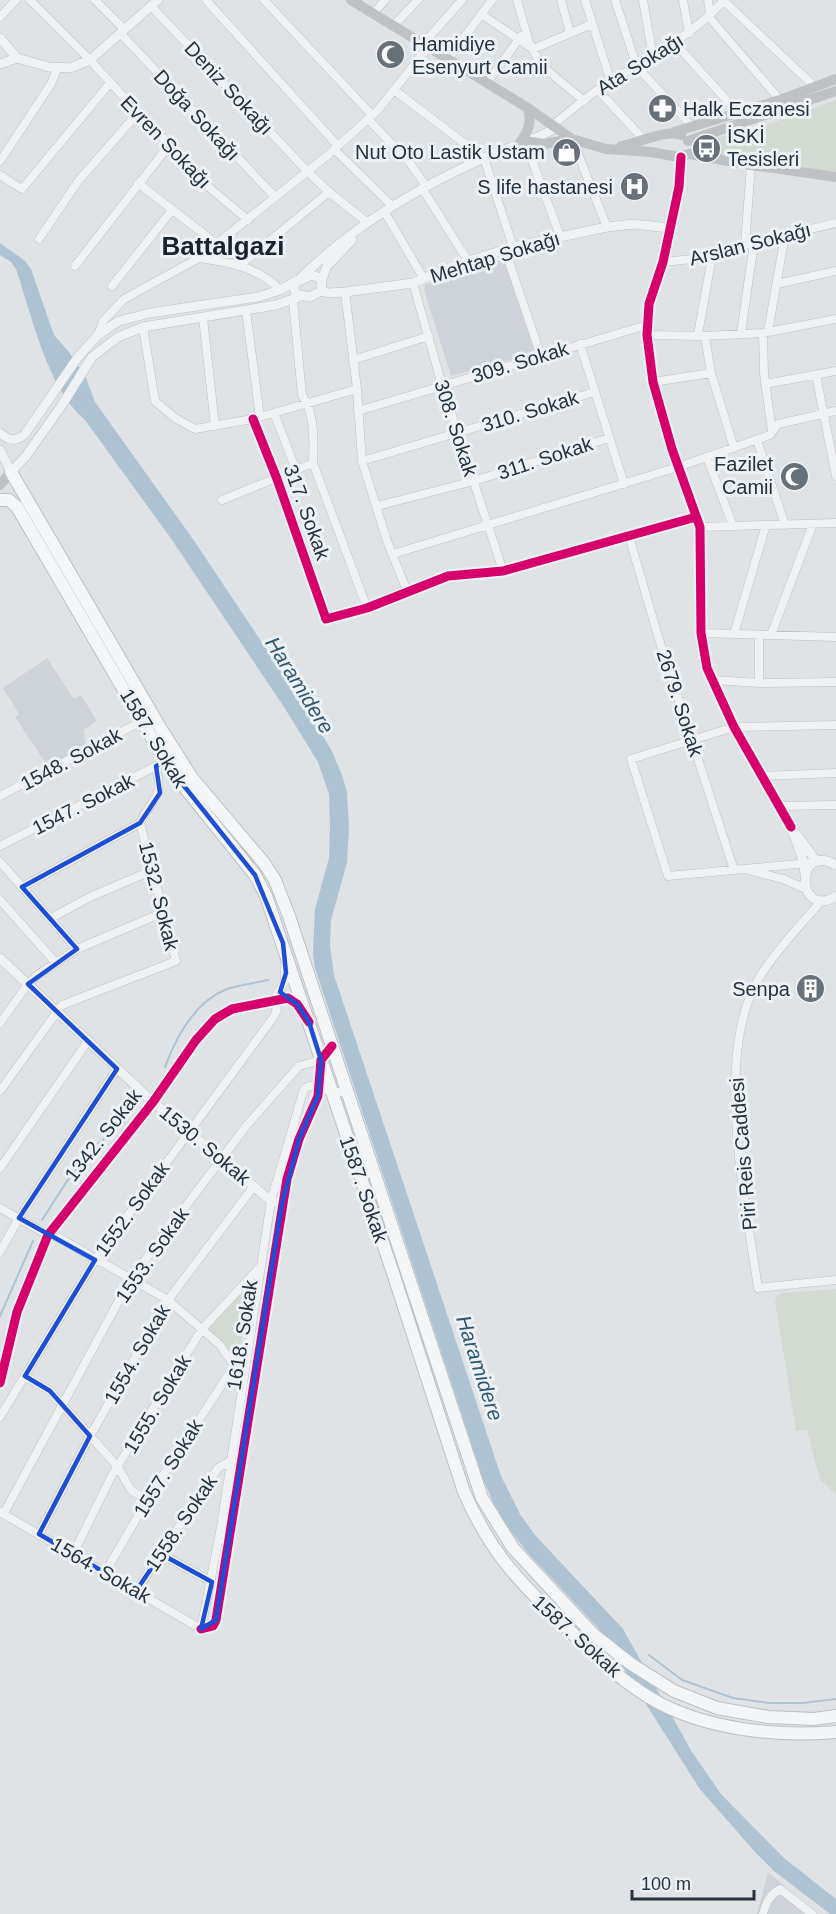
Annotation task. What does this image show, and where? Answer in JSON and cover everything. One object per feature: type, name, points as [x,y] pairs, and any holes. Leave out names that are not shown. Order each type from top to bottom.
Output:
[{"type":"main road","points":[[355,1],[528,108],[572,139],[606,149],[685,155],[836,177]]},
{"type":"main road","points":[[606,149],[693,127],[780,100],[836,79]]},
{"type":"main road","points":[[688,141],[836,91]]},
{"type":"main road","points":[[528,108],[529,128],[522,143],[544,144],[572,139]]},
{"type":"main road","points":[[674,132],[688,141],[691,148],[685,155]]},
{"type":"main road","points":[[658,137],[656,146],[661,153]]},
{"type":"main road","points":[[0,485],[11,472]]},
{"type":"main road","name":"1587. Sokak","points":[[11,472],[149,709],[192,778],[264,863],[274,880],[289,916],[482,1498],[513,1548],[592,1634],[631,1664],[674,1691],[717,1708],[768,1718],[814,1719],[836,1716]]},
{"type":"main road","name":"1587. Sokak","points":[[0,500],[9,500],[17,507],[142,721],[161,764],[255,875],[266,896],[321,1060],[326,1089],[393,1273],[464,1492],[477,1523],[488,1540],[519,1582],[599,1660],[661,1704],[689,1716],[756,1730],[797,1734],[836,1732]]},
{"type":"street","points":[[0,17],[16,0]]},
{"type":"street","name":"Evren Sokağı","points":[[30,0],[170,144],[205,184],[248,220]]},
{"type":"street","name":"Doğa Sokağı","points":[[96,0],[275,197]]},
{"type":"street","points":[[206,0],[388,209],[424,279]]},
{"type":"street","points":[[264,0],[410,163],[468,261]]},
{"type":"street","points":[[373,14],[385,0]]},
{"type":"street","points":[[393,26],[418,0]]},
{"type":"street","points":[[98,335],[103,321],[124,299],[199,258],[218,245],[336,148],[370,117],[394,90],[462,0]]},
{"type":"street","points":[[448,59],[492,0]]},
{"type":"street","points":[[517,0],[532,49],[542,65],[584,101]]},
{"type":"street","points":[[561,0],[570,33]]},
{"type":"street","points":[[585,0],[611,81]]},
{"type":"street","points":[[615,0],[637,67],[693,127]]},
{"type":"street","points":[[643,0],[653,57]]},
{"type":"street","points":[[683,0],[689,33]]},
{"type":"street","points":[[708,0],[710,16],[780,100]]},
{"type":"street","points":[[724,0],[815,87]]},
{"type":"street","name":"Ata Sokağı","points":[[553,126],[611,81],[689,33],[710,16],[724,0]]},
{"type":"street","points":[[0,64],[17,58],[58,68],[70,68],[90,60],[154,3]]},
{"type":"street","name":"Deniz Sokağı","points":[[154,3],[307,171],[368,223]]},
{"type":"street","points":[[481,14],[532,49]]},
{"type":"street","points":[[532,49],[592,24]]},
{"type":"street","points":[[487,83],[525,30]]},
{"type":"street","points":[[0,38],[17,58]]},
{"type":"street","points":[[675,43],[738,113]]},
{"type":"street","points":[[0,161],[51,84],[58,68]]},
{"type":"street","points":[[0,175],[22,189],[110,83]]},
{"type":"street","points":[[394,90],[484,158],[541,356]]},
{"type":"street","points":[[598,90],[644,140]]},
{"type":"street","points":[[39,239],[79,180],[138,113]]},
{"type":"street","points":[[553,126],[528,137],[522,143],[484,158],[424,187],[388,209],[325,256],[295,284],[302,395],[308,403],[314,441],[313,463],[367,608],[448,576],[503,572],[696,517]]},
{"type":"street","points":[[572,139],[607,227]]},
{"type":"street","points":[[522,143],[560,236]]},
{"type":"street","points":[[75,266],[170,144]]},
{"type":"street","points":[[685,155],[663,262],[649,303],[647,330],[653,382],[678,467],[700,527],[701,633],[707,668],[734,727],[778,806],[790,827],[817,862]]},
{"type":"street","points":[[745,245],[751,165]]},
{"type":"street","points":[[138,183],[218,245]]},
{"type":"street","points":[[239,266],[329,192]]},
{"type":"street","points":[[112,286],[172,210]]},
{"type":"street","points":[[0,450],[11,472],[26,456],[62,405],[92,357],[118,337],[164,322],[246,311],[314,296],[321,291],[322,279],[330,262],[368,223]]},
{"type":"street","name":"Arslan Sokağı","points":[[663,262],[712,257],[745,245],[836,223]]},
{"type":"street","name":"Mehtap Sokağı","points":[[321,291],[345,292],[413,283],[468,261],[509,249],[607,227],[633,225],[670,228]]},
{"type":"street","points":[[772,432],[765,384],[766,332],[785,235]]},
{"type":"street","points":[[741,333],[754,243]]},
{"type":"street","points":[[712,257],[702,335],[734,448]]},
{"type":"street","points":[[199,258],[239,266],[262,274],[280,290]]},
{"type":"street","points":[[777,284],[836,271]]},
{"type":"street","points":[[0,433],[12,440],[20,439],[26,434],[78,357],[98,335],[118,321],[237,301],[280,290],[312,275],[322,279]]},
{"type":"street","name":"308. Sokak","points":[[413,283],[442,385],[503,572]]},
{"type":"street","points":[[345,292],[357,389],[362,461],[407,591]]},
{"type":"street","name":"317. Sokak","points":[[246,311],[256,418],[326,619],[367,608]]},
{"type":"street","points":[[203,318],[215,426]]},
{"type":"street","name":"309. Sokak","points":[[358,411],[580,344],[647,330],[702,335],[766,332],[836,319]]},
{"type":"street","points":[[143,327],[154,401],[175,418],[195,429],[256,418],[357,389]]},
{"type":"street","points":[[353,360],[429,336]]},
{"type":"street","points":[[580,344],[624,484]]},
{"type":"street","points":[[765,384],[836,371]]},
{"type":"street","points":[[653,382],[711,373]]},
{"type":"street","points":[[816,375],[834,456],[836,476]]},
{"type":"street","name":"310. Sokak","points":[[362,461],[595,392]]},
{"type":"street","points":[[393,554],[678,467],[770,435],[778,424],[836,411]]},
{"type":"street","points":[[273,413],[296,470]]},
{"type":"street","name":"311. Sokak","points":[[377,506],[474,481],[609,438]]},
{"type":"street","points":[[757,440],[785,525]]},
{"type":"street","points":[[707,457],[733,526]]},
{"type":"street","points":[[222,500],[313,463]]},
{"type":"street","points":[[700,527],[836,523]]},
{"type":"street","points":[[771,635],[813,524]]},
{"type":"street","points":[[734,634],[766,525]]},
{"type":"street","name":"2679. Sokak","points":[[629,536],[657,633],[734,870]]},
{"type":"street","points":[[701,633],[836,637]]},
{"type":"street","points":[[759,635],[759,683]]},
{"type":"street","points":[[712,680],[759,683],[836,682]]},
{"type":"street","name":"1548. Sokak","points":[[0,796],[142,721]]},
{"type":"street","points":[[836,725],[734,727],[631,759],[668,876],[817,862],[830,862],[836,865]]},
{"type":"street","name":"1532. Sokak","points":[[57,1011],[62,1005],[176,961],[140,823],[160,793],[161,764]]},
{"type":"street","name":"1547. Sokak","points":[[0,846],[161,764]]},
{"type":"street","points":[[761,776],[836,773]]},
{"type":"street","points":[[778,806],[836,805]]},
{"type":"street","points":[[22,887],[140,823]]},
{"type":"street","points":[[790,827],[804,863],[806,889],[809,895],[821,901],[836,896]]},
{"type":"street","points":[[0,862],[77,949]]},
{"type":"street","points":[[805,875],[817,862]]},
{"type":"street","points":[[744,869],[783,879],[806,889]]},
{"type":"street","points":[[51,918],[90,897],[153,870]]},
{"type":"street","points":[[0,900],[56,963]]},
{"type":"street","name":"Piri Reis Caddesi","points":[[821,901],[760,975],[750,997],[738,1040],[734,1089],[743,1184],[758,1288],[836,1280]]},
{"type":"street","points":[[0,1023],[28,984],[56,963],[77,949],[164,912]]},
{"type":"street","name":"1552. Sokak","points":[[0,1418],[95,1260],[273,1018],[277,1010],[273,1000],[285,981],[283,943]]},
{"type":"street","name":"1530. Sokak","points":[[0,958],[153,1102],[271,1201],[282,1204]]},
{"type":"street","name":"1342. Sokak","points":[[0,1383],[17,1312],[48,1235],[153,1102],[196,1040],[215,1019],[232,1009],[273,1000],[288,998],[297,1004],[309,1022]]},
{"type":"street","points":[[0,1091],[57,1011]]},
{"type":"street","points":[[0,1168],[88,1041]]},
{"type":"street","points":[[321,1060],[332,1046]]},
{"type":"street","name":"1553. Sokak","points":[[2,1512],[130,1280],[247,1125],[299,1066],[321,1060]]},
{"type":"street","points":[[0,1252],[19,1218],[117,1069]]},
{"type":"street","name":"1618. Sokak","points":[[309,1086],[326,1089],[299,1139],[282,1204],[216,1620],[213,1626],[201,1629],[212,1582],[271,1201],[304,1089],[309,1086]]},
{"type":"street","points":[[326,1089],[347,1092]]},
{"type":"street","name":"1554. Sokak","points":[[39,1534],[90,1436],[168,1300],[254,1186]]},
{"type":"street","points":[[0,1208],[48,1235],[56,1236],[168,1300],[202,1329]]},
{"type":"street","name":"1555. Sokak","points":[[73,1554],[111,1477],[202,1329],[260,1266]]},
{"type":"street","name":"1557. Sokak","points":[[105,1573],[147,1500],[234,1366],[220,1345],[202,1329]]},
{"type":"street","points":[[26,1376],[51,1391],[118,1467],[131,1490],[147,1500]]},
{"type":"street","name":"1558. Sokak","points":[[136,1591],[218,1468],[230,1461]]},
{"type":"street","name":"1564. Sokak","points":[[2,1512],[201,1629]]},
{"type":"street","points":[[161,1554],[212,1582]]},
{"type":"street","points":[[763,1914],[772,1894],[780,1889],[812,1914]]},
{"type":"highlighted area","points":[[165,762],[255,875],[283,943],[286,973],[280,992],[297,1004],[309,1022],[321,1060],[318,1096],[299,1139],[282,1204],[216,1620],[201,1629],[212,1582],[161,1554],[136,1591],[39,1534],[90,1436],[50,1391],[25,1376],[95,1260],[19,1218],[117,1069],[28,984],[77,949],[22,887],[140,823],[160,793],[156,766]]},
{"type":"shaded area","points":[[836,100],[836,173],[705,151],[705,141],[788,118]]},
{"type":"shaded area","points":[[501,260],[506,263],[535,353],[451,376],[424,290],[425,285]]},
{"type":"shaded area","points":[[47,658],[74,699],[81,695],[97,721],[84,730],[85,744],[82,749],[49,768],[15,717],[19,714],[3,688]]},
{"type":"shaded area","points":[[247,1287],[238,1369],[227,1350],[208,1329]]},
{"type":"shaded area","points":[[836,1289],[836,1494],[820,1480],[807,1430],[796,1431],[775,1302],[777,1296],[783,1293]]},
{"type":"shaded area","points":[[768,1872],[816,1914],[757,1914]]},
{"type":"water","points":[[0,243],[24,260],[31,269],[54,335],[69,352],[86,378],[95,402],[195,542],[277,665],[331,749],[342,775],[347,792],[349,828],[347,863],[331,920],[330,946],[334,975],[501,1476],[520,1514],[535,1535],[623,1629],[692,1752],[721,1794],[784,1858],[836,1899],[836,1914],[830,1914],[774,1871],[699,1788],[598,1628],[528,1553],[508,1528],[493,1502],[483,1479],[315,968],[313,952],[315,909],[329,858],[330,825],[329,794],[318,762],[284,707],[172,540],[85,420],[60,390],[42,350],[16,269],[11,262],[0,255]]},
{"type":"waterway","points":[[165,1067],[181,1033],[205,1002],[227,989],[268,980]]},
{"type":"waterway","points":[[42,1220],[69,1178],[93,1148],[125,1122]]},
{"type":"waterway","points":[[0,1316],[33,1241]]},
{"type":"waterway","points":[[649,1655],[682,1680],[733,1698],[769,1703],[803,1703],[836,1699]]},
{"type":"cycle path","points":[[681,157],[679,187],[663,262],[649,304],[647,335],[653,382],[672,449],[700,527],[701,633],[707,668],[734,727],[791,827]]},
{"type":"cycle path","points":[[253,419],[277,479],[326,619],[367,608],[448,576],[503,571],[696,517]]},
{"type":"cycle path","points":[[0,1383],[17,1312],[48,1235],[153,1102],[196,1040],[215,1019],[232,1009],[288,998],[297,1004],[309,1022]]},
{"type":"cycle path","points":[[201,1629],[213,1626],[216,1620],[287,1179],[299,1139],[318,1096],[321,1060],[332,1046]]},
{"type":"place","name":"Hamidiye Esenyurt Camii","points":[[391,55]]},
{"type":"place","name":"Halk Eczanesi","points":[[662,109]]},
{"type":"place","name":"İSKİ Tesisleri","points":[[706,148]]},
{"type":"place","name":"Nut Oto Lastik Ustam","points":[[566,152]]},
{"type":"place","name":"S life hastanesi","points":[[634,187]]},
{"type":"place","name":"Fazilet Camii","points":[[794,476]]},
{"type":"place","name":"Senpa","points":[[811,989]]},
{"type":"district","name":"Battalgazi","points":[[223,246]]},
{"type":"water label","name":"Haramidere","points":[[300,685]]},
{"type":"water label","name":"Haramidere","points":[[480,1368]]}]
